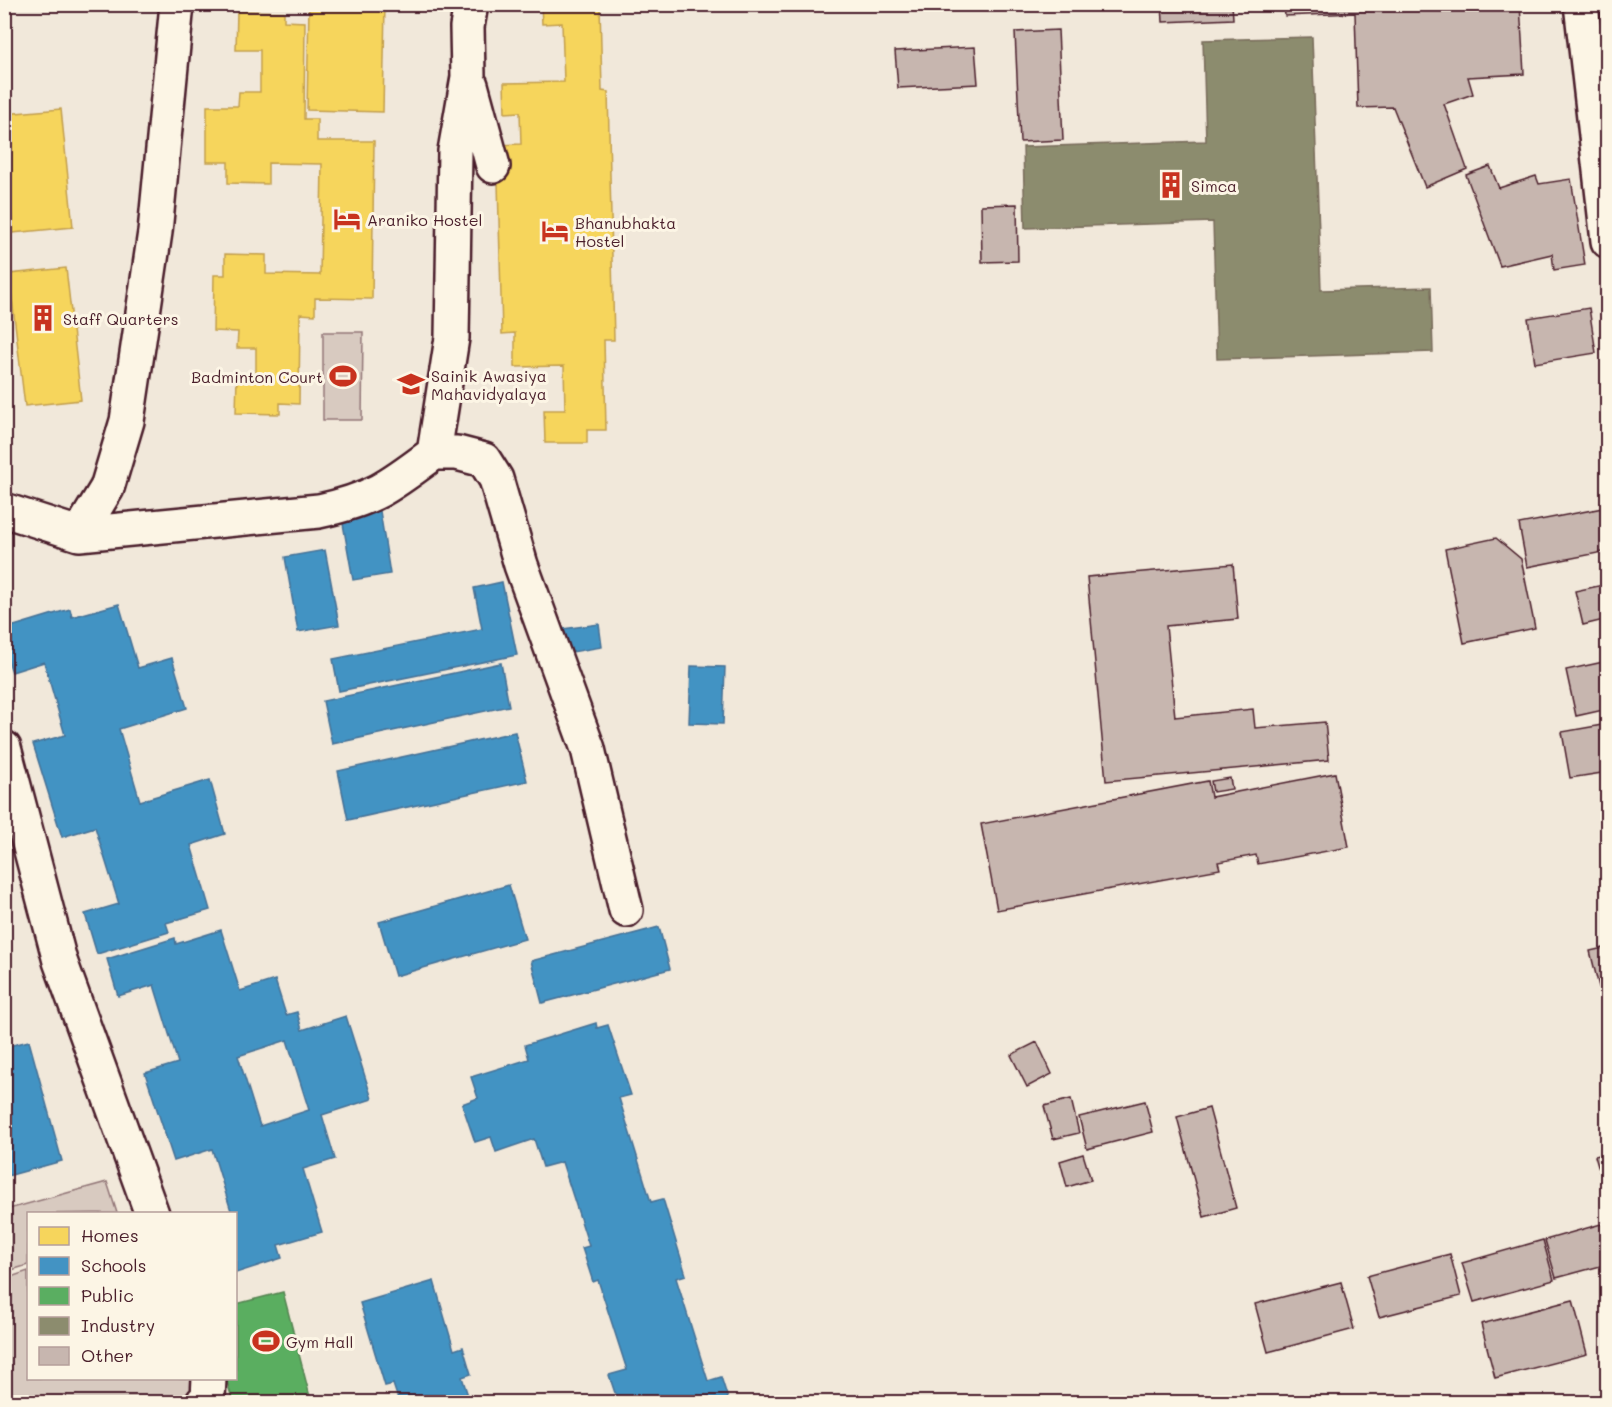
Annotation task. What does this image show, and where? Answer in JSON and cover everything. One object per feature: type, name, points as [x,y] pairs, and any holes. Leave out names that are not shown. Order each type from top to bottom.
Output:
[{"type":"main road","points":[[78,534],[107,488],[127,421],[155,232],[177,4]]},
{"type":"main road","points":[[434,453],[452,338],[455,151],[468,77],[468,27],[471,4]]},
{"type":"main road","points":[[1581,4],[1608,241]]},
{"type":"main road","points":[[468,77],[478,105],[493,166]]},
{"type":"main road","points":[[4,510],[78,534],[319,511],[356,503],[380,492],[434,453],[457,453],[484,460],[496,478],[521,565],[588,749],[626,910]]},
{"type":"main road","points":[[4,748],[60,961],[151,1212]]},
{"type":"main road","points":[[203,1402],[208,1398],[209,1380]]},
{"type":"shaded area","name":"Badminton Court","points":[[323,332],[363,332],[362,420],[323,420]]},
{"type":"shaded area","points":[[107,1182],[117,1212],[27,1212],[27,1265],[5,1272],[5,1210]]},
{"type":"shaded area","points":[[27,1271],[27,1380],[200,1380],[193,1402],[5,1402],[5,1279]]},
{"type":"building: Homes","points":[[309,4],[385,4],[383,112],[307,110]]},
{"type":"building: Homes","name":"Bhanubhakta Hostel","points":[[541,4],[600,4],[602,91],[608,92],[614,340],[604,340],[606,430],[587,430],[587,443],[545,443],[544,410],[565,410],[564,366],[515,367],[515,333],[502,334],[497,145],[521,144],[520,112],[505,113],[504,83],[564,82],[562,23],[542,24]]},
{"type":"building: Homes","name":"Araniko Hostel","points":[[237,11],[284,12],[284,21],[305,22],[304,119],[317,119],[317,141],[374,141],[372,299],[315,298],[315,315],[300,314],[299,404],[280,403],[280,414],[236,413],[237,377],[256,377],[256,348],[237,348],[238,332],[213,331],[214,275],[225,275],[225,254],[266,255],[266,274],[320,275],[322,164],[268,163],[268,184],[228,183],[228,162],[207,162],[207,106],[238,106],[239,92],[260,92],[260,50],[236,50]]},
{"type":"building: Homes","points":[[61,109],[73,227],[13,233],[4,114]]},
{"type":"building: Homes","name":"Staff Quarters","points":[[66,268],[81,400],[25,406],[9,274]]},
{"type":"building: Schools","points":[[380,511],[390,574],[353,580],[342,518]]},
{"type":"building: Schools","points":[[325,550],[339,625],[298,632],[285,557]]},
{"type":"building: Schools","points":[[502,582],[517,655],[339,691],[333,659],[482,629],[474,588]]},
{"type":"building: Schools","points":[[119,604],[138,668],[172,658],[187,708],[119,729],[140,801],[210,780],[225,834],[191,845],[210,910],[166,923],[169,932],[97,954],[85,914],[119,904],[95,827],[62,837],[33,744],[65,735],[44,662],[12,672],[4,649],[4,629],[70,609],[72,617]]},
{"type":"building: Schools","points":[[599,624],[602,647],[566,653],[563,629]]},
{"type":"building: Schools","points":[[501,663],[509,706],[332,744],[323,701]]},
{"type":"building: Schools","points":[[691,666],[725,667],[723,724],[689,723]]},
{"type":"building: Schools","points":[[515,732],[527,781],[348,820],[338,771]]},
{"type":"building: Schools","points":[[509,885],[525,939],[395,976],[379,922]]},
{"type":"building: Schools","points":[[659,927],[670,969],[542,1003],[531,961]]},
{"type":"building: Schools","points":[[221,930],[240,991],[275,980],[286,1015],[297,1012],[302,1030],[346,1016],[372,1099],[322,1115],[335,1159],[303,1169],[322,1232],[278,1245],[282,1258],[237,1273],[237,1212],[231,1212],[212,1149],[174,1161],[145,1073],[178,1063],[154,985],[118,996],[107,959],[175,938],[176,944]],"holes":[[[287,1040],[309,1110],[260,1126],[238,1056]]]},
{"type":"building: Schools","points":[[596,1023],[597,1028],[608,1025],[631,1095],[619,1098],[651,1202],[663,1199],[686,1275],[676,1278],[708,1381],[721,1377],[729,1402],[618,1402],[609,1375],[627,1370],[598,1280],[593,1282],[582,1248],[589,1246],[562,1162],[543,1167],[534,1139],[496,1152],[491,1137],[475,1142],[462,1104],[478,1098],[471,1077],[529,1059],[525,1045]]},
{"type":"building: Schools","points":[[29,1041],[62,1161],[4,1177],[4,1047]]},
{"type":"building: Schools","points":[[434,1281],[454,1350],[463,1347],[471,1374],[462,1377],[470,1402],[399,1402],[393,1384],[385,1386],[360,1303]]},
{"type":"building: Public","name":"Gym Hall","points":[[283,1292],[310,1397],[289,1402],[233,1402],[227,1380],[237,1380],[237,1304]]},
{"type":"building: Industry","name":"Simca","points":[[1312,37],[1321,290],[1431,287],[1433,352],[1217,359],[1213,222],[1025,228],[1023,147],[1206,141],[1203,40]]},
{"type":"building: Other","points":[[1162,4],[1232,4],[1233,19],[1163,22]]},
{"type":"building: Other","points":[[1284,4],[1410,4],[1410,7],[1520,4],[1524,74],[1468,77],[1473,94],[1444,104],[1467,169],[1425,187],[1393,107],[1358,108],[1355,13],[1285,16]]},
{"type":"building: Other","points":[[1058,30],[1063,140],[1020,142],[1015,32]]},
{"type":"building: Other","points":[[975,47],[978,84],[898,88],[895,51]]},
{"type":"building: Other","points":[[1490,166],[1499,188],[1536,176],[1539,184],[1571,179],[1585,265],[1554,270],[1552,254],[1500,266],[1466,175]]},
{"type":"building: Other","points":[[1017,204],[1018,261],[982,262],[981,205]]},
{"type":"building: Other","points":[[1589,308],[1596,353],[1535,363],[1528,318]]},
{"type":"building: Other","points":[[1608,507],[1608,551],[1527,567],[1519,524]]},
{"type":"building: Other","points":[[1496,538],[1521,559],[1535,628],[1464,643],[1445,549]]},
{"type":"building: Other","points":[[1233,564],[1238,619],[1166,626],[1175,717],[1253,709],[1255,728],[1325,722],[1329,760],[1106,781],[1087,577]]},
{"type":"building: Other","points":[[1608,584],[1608,619],[1583,625],[1575,591]]},
{"type":"building: Other","points":[[1608,661],[1608,709],[1576,716],[1566,670]]},
{"type":"building: Other","points":[[1608,724],[1608,772],[1570,778],[1562,732]]},
{"type":"building: Other","points":[[1335,773],[1349,847],[1258,864],[1256,855],[1218,862],[1220,869],[997,910],[981,824],[1208,781],[1211,797]]},
{"type":"building: Other","points":[[1230,778],[1232,789],[1213,792],[1211,781]]},
{"type":"building: Other","points":[[1608,947],[1608,1023],[1590,951]]},
{"type":"building: Other","points":[[1037,1042],[1052,1074],[1027,1087],[1011,1055]]},
{"type":"building: Other","points":[[1071,1099],[1079,1133],[1053,1139],[1044,1106]]},
{"type":"building: Other","points":[[1145,1101],[1153,1132],[1087,1149],[1079,1117]]},
{"type":"building: Other","points":[[1209,1108],[1236,1208],[1204,1217],[1177,1117]]},
{"type":"building: Other","points":[[1608,1153],[1608,1201],[1595,1156]]},
{"type":"building: Other","points":[[1083,1154],[1091,1180],[1067,1187],[1060,1161]]},
{"type":"building: Other","points":[[1608,1222],[1608,1264],[1556,1278],[1545,1240]]},
{"type":"building: Other","points":[[1543,1240],[1554,1280],[1474,1302],[1462,1263]]},
{"type":"building: Other","points":[[1450,1254],[1461,1296],[1379,1317],[1367,1276]]},
{"type":"building: Other","points":[[1341,1282],[1354,1329],[1268,1352],[1255,1304]]},
{"type":"building: Other","points":[[1573,1300],[1587,1354],[1495,1378],[1481,1324]]},
{"type":"place","name":"Simca","points":[[1171,185]]},
{"type":"place","name":"Araniko Hostel","points":[[347,219]]},
{"type":"place","name":"Bhanubhakta Hostel","points":[[555,231]]},
{"type":"place","name":"Staff Quarters","points":[[43,318]]},
{"type":"place","name":"Badminton Court","points":[[343,376]]},
{"type":"place","name":"Sainik Awasiya Mahavidyalaya","points":[[411,384]]},
{"type":"place","name":"Gym Hall","points":[[266,1341]]}]
